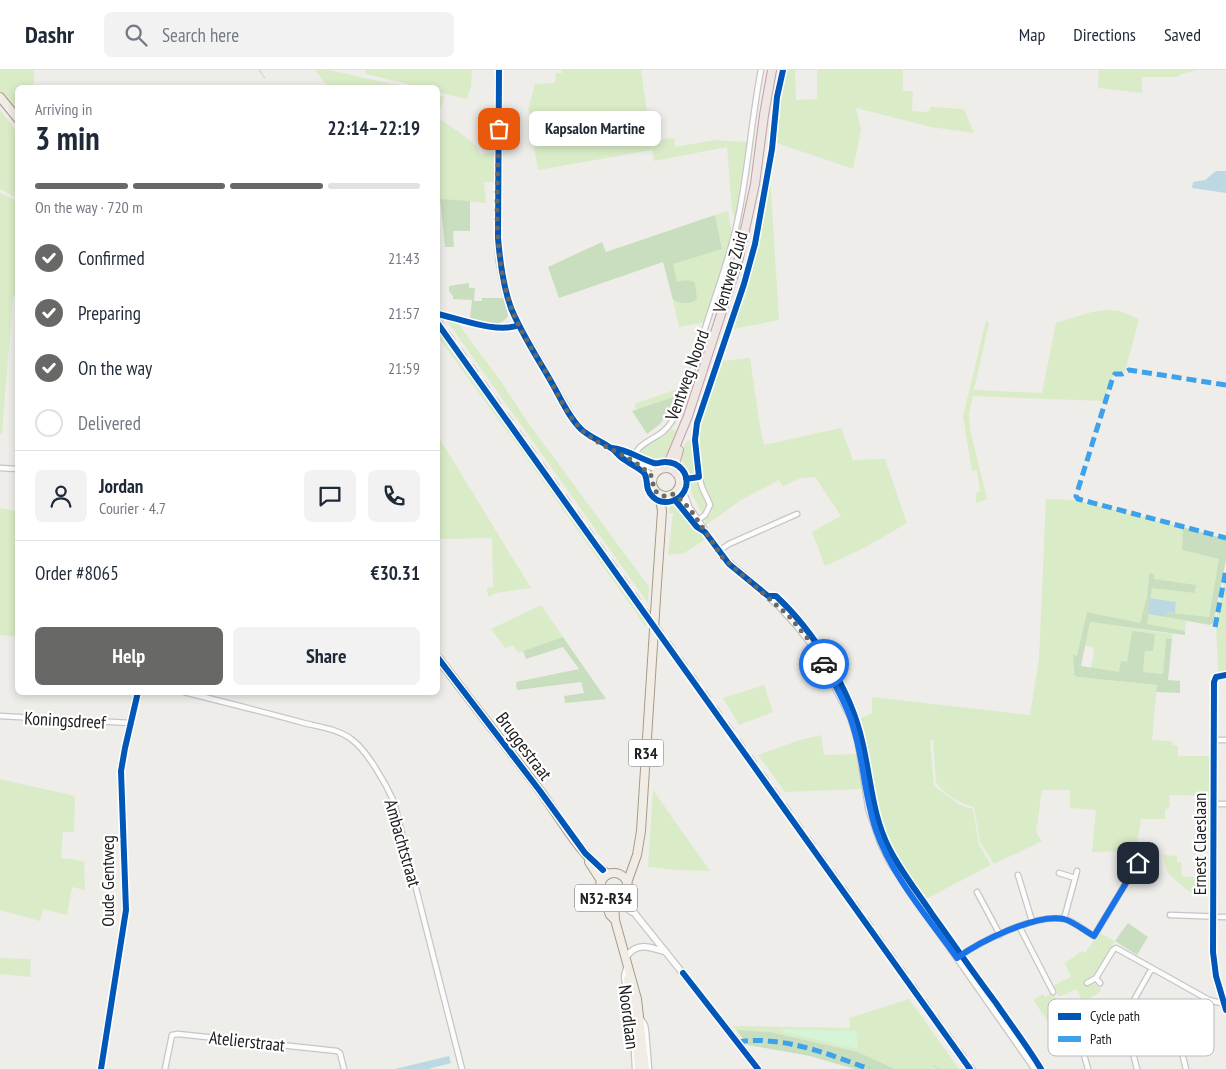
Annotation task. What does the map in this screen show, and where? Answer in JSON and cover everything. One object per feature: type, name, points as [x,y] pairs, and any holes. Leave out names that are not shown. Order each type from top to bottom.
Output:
[{"type":"highway","points":[[661,470],[672,457],[688,416],[728,297],[746,230],[755,184],[772,70]]},
{"type":"highway","points":[[676,473],[677,456],[688,416]]},
{"type":"main road","points":[[0,97],[15,115]]},
{"type":"main road","points":[[668,469],[676,473],[680,482],[676,491],[671,495],[659,494],[653,487],[653,478],[661,470],[668,469]]},
{"type":"main road","name":"R34","points":[[627,883],[640,844],[662,511],[659,494]]},
{"type":"main road","name":"R34","points":[[662,511],[671,495]]},
{"type":"main road","name":"Bruggestraat","points":[[440,661],[585,853],[603,870],[612,874]]},
{"type":"main road","name":"Bruggestraat","points":[[585,853],[601,883]]},
{"type":"main road","points":[[612,874],[625,871],[634,861]]},
{"type":"main road","name":"N32-R34","points":[[612,874],[622,876],[627,883],[628,890],[619,899],[608,900],[600,890],[603,879],[612,874]]},
{"type":"main road","name":"Noordlaan","points":[[603,896],[610,916],[615,920]]},
{"type":"main road","name":"Noordlaan","points":[[619,899],[615,920],[636,992],[645,1069]]},
{"type":"main road","name":"Noordlaan","points":[[626,957],[639,1069]]},
{"type":"street","points":[[499,70],[499,260],[504,286],[519,325],[560,398],[579,427],[593,438],[634,460],[661,470]]},
{"type":"street","name":"Ventweg Noord","points":[[634,460],[639,448],[659,436],[669,425],[681,401],[728,258],[746,174],[754,108],[761,70]]},
{"type":"street","name":"Ventweg Zuid","points":[[698,520],[705,515],[710,505],[697,469],[695,440],[697,423],[744,284],[755,244],[772,148],[777,97],[783,70]]},
{"type":"street","points":[[440,315],[495,328],[506,329],[519,325]]},
{"type":"street","points":[[634,460],[653,478]]},
{"type":"street","points":[[0,468],[15,469]]},
{"type":"street","points":[[680,482],[690,509]]},
{"type":"street","points":[[671,495],[677,496],[690,509],[729,564],[779,606],[816,650],[854,726],[869,810],[881,844],[902,881],[1035,1069]]},
{"type":"street","points":[[719,551],[729,544],[797,514]]},
{"type":"street","name":"Ernest Claeslaan","points":[[1226,675],[1216,677],[1214,682],[1213,952],[1216,976],[1226,1010]]},
{"type":"street","name":"Oude Gentweg","points":[[101,1069],[126,910],[120,784],[122,760],[137,695]]},
{"type":"street","name":"Ambachtstraat","points":[[197,695],[336,732],[350,738],[357,744],[377,771],[394,802],[462,1068]]},
{"type":"street","name":"Koningsdreef","points":[[0,716],[131,723]]},
{"type":"street","points":[[1214,740],[1226,740]]},
{"type":"street","points":[[1214,804],[1226,804]]},
{"type":"street","points":[[957,958],[1019,926],[1046,918],[1064,919],[1094,936],[1138,863]]},
{"type":"street","points":[[1064,919],[1077,871]]},
{"type":"street","points":[[1059,873],[1075,878]]},
{"type":"street","points":[[1018,875],[1032,921]]},
{"type":"street","points":[[977,892],[1000,935]]},
{"type":"street","points":[[619,899],[636,915],[758,1069]]},
{"type":"street","points":[[1170,916],[1226,917]]},
{"type":"street","points":[[1019,926],[1053,992]]},
{"type":"street","points":[[626,957],[634,948],[640,946],[666,952]]},
{"type":"street","points":[[1087,983],[1096,978],[1116,948],[1207,999]]},
{"type":"street","name":"Noordlaan","points":[[627,965],[624,982],[635,1069]]},
{"type":"street","points":[[1135,999],[1152,968]]},
{"type":"street","points":[[1096,978],[1100,984]]},
{"type":"street","name":"Noordlaan","points":[[640,1019],[645,1025],[649,1069]]},
{"type":"street","name":"Atelierstraat","points":[[165,1069],[172,1035],[178,1034],[337,1051],[340,1053],[344,1069]]},
{"type":"street","points":[[1084,1056],[1088,1069]]},
{"type":"street","points":[[1134,1056],[1137,1069]]},
{"type":"street","points":[[1183,1056],[1186,1069]]},
{"type":"street","points":[[454,1069],[462,1068]]},
{"type":"green space","points":[[0,70],[34,70],[34,85],[15,85],[15,110],[0,90]]},
{"type":"green space","points":[[315,70],[329,70],[396,85],[326,85]]},
{"type":"green space","points":[[365,70],[472,70],[471,86],[467,99],[440,92],[440,85],[413,85],[366,74]]},
{"type":"green space","points":[[562,70],[641,70],[651,140],[674,138],[675,147],[715,140],[747,142],[735,219],[732,210],[727,147],[654,161],[652,150],[538,170],[532,135],[534,129],[554,127],[555,136],[557,136],[557,128],[566,125],[566,123],[534,127],[534,114],[530,114],[528,110],[535,84],[555,83],[556,73],[562,73]]},
{"type":"green space","points":[[786,70],[795,70],[796,100],[817,99],[817,70],[903,70],[903,91],[913,91],[912,111],[928,112],[931,107],[964,109],[974,133],[931,127],[856,108],[861,130],[853,169],[774,142],[779,96]]},
{"type":"green space","points":[[1099,70],[1197,70],[1177,77],[1142,77],[1142,93],[1098,88]]},
{"type":"green space","points":[[440,96],[444,97],[440,111]]},
{"type":"green space","points":[[0,110],[15,129],[15,197],[0,189]]},
{"type":"green space","points":[[440,119],[474,144],[480,154],[495,153],[495,182],[484,182],[486,203],[440,199]]},
{"type":"green space","points":[[770,176],[779,320],[733,329],[755,253],[764,215]]},
{"type":"green space","points":[[0,193],[15,200],[15,296],[13,297],[2,434],[0,434]]},
{"type":"green space","points":[[440,199],[470,201],[470,231],[453,231],[454,247],[445,247]]},
{"type":"green space","points":[[728,211],[732,235],[705,322],[679,327],[673,300],[681,303],[687,280],[677,282],[672,263],[722,249],[715,215]]},
{"type":"green space","points":[[715,215],[722,249],[673,264],[677,282],[687,280],[695,283],[697,299],[694,301],[685,303],[673,300],[663,262],[559,298],[548,267],[602,242],[606,252]]},
{"type":"green space","points":[[469,283],[469,288],[475,288],[474,301],[482,301],[482,298],[504,298],[508,316],[500,323],[495,324],[470,318],[472,300],[453,299],[449,291],[449,286]]},
{"type":"green space","points":[[1120,311],[1139,319],[1126,368],[1124,372],[1113,376],[1104,401],[973,396],[969,413],[970,430],[987,499],[976,503],[976,493],[980,491],[977,470],[972,471],[963,416],[986,321],[989,323],[974,390],[1042,393],[1056,323],[1092,312]]},
{"type":"green space","points":[[447,321],[457,322],[649,587],[648,603]]},
{"type":"green space","points":[[440,328],[648,619],[646,627],[526,457],[440,340]]},
{"type":"green space","points":[[750,358],[764,445],[841,428],[853,460],[885,459],[907,523],[862,549],[825,566],[812,532],[841,516],[815,477],[801,478],[783,486],[779,480],[741,500],[706,525],[704,519],[710,515],[713,507],[702,478],[698,460],[699,431],[702,417],[721,361]]},
{"type":"green space","points":[[683,387],[680,395],[637,410],[634,404]]},
{"type":"green space","points":[[680,395],[671,418],[666,416],[660,424],[647,434],[632,411]]},
{"type":"green space","points":[[671,429],[679,432],[668,460],[655,462],[639,455],[644,448],[660,439]]},
{"type":"green space","points":[[440,439],[531,588],[496,593],[488,597],[487,588],[493,587],[492,538],[440,539]]},
{"type":"green space","points":[[692,439],[695,472],[706,504],[702,513],[692,494],[682,459],[683,448],[686,442]]},
{"type":"green space","points":[[1046,499],[1075,500],[1183,527],[1182,550],[1219,559],[1209,617],[1175,613],[1176,602],[1150,598],[1152,587],[1195,593],[1196,586],[1153,579],[1149,574],[1147,597],[1140,624],[1087,612],[1077,656],[1073,656],[1073,673],[1078,677],[1157,685],[1152,740],[1172,741],[1173,745],[1178,746],[1178,756],[1209,756],[1209,796],[1169,795],[1170,806],[1165,810],[1165,819],[1141,819],[1136,851],[1092,852],[1096,810],[1070,808],[1070,790],[1042,790],[1036,832],[1042,841],[994,864],[980,842],[974,807],[953,798],[936,783],[933,740],[930,740],[934,786],[960,805],[973,809],[979,844],[991,865],[923,899],[902,870],[882,825],[872,790],[859,719],[872,713],[872,697],[1030,715],[1039,659]]},
{"type":"green space","points":[[674,502],[706,539],[684,553],[668,555],[673,513],[669,513],[671,503]]},
{"type":"green space","points":[[0,508],[15,511],[15,637],[0,635]]},
{"type":"green space","points":[[1183,527],[1226,539],[1226,560],[1213,623],[1210,625],[1165,617],[1166,612],[1209,617],[1219,559],[1182,550]]},
{"type":"green space","points":[[1149,573],[1154,574],[1154,579],[1196,585],[1195,593],[1152,588],[1147,624],[1185,631],[1185,635],[1090,622],[1081,666],[1119,672],[1121,661],[1127,662],[1132,631],[1155,634],[1153,651],[1145,651],[1143,672],[1163,674],[1166,638],[1172,639],[1168,680],[1180,681],[1180,693],[1156,692],[1157,685],[1078,677],[1074,675],[1073,655],[1077,656],[1087,612],[1140,623],[1147,597]]},
{"type":"green space","points":[[1226,576],[1226,671],[1218,672],[1216,620]]},
{"type":"green space","points":[[541,605],[563,637],[518,653],[513,645],[505,648],[491,629]]},
{"type":"green space","points":[[1148,614],[1186,621],[1185,631],[1146,624]]},
{"type":"green space","points":[[1090,622],[1173,634],[1172,639],[1166,638],[1163,674],[1143,672],[1145,650],[1155,635],[1119,672],[1091,668],[1094,653],[1093,647],[1085,646]]},
{"type":"green space","points":[[563,637],[606,699],[565,703],[564,696],[584,693],[581,682],[517,690],[516,682],[579,669],[563,647],[526,659],[523,651]]},
{"type":"green space","points":[[764,685],[773,712],[739,725],[723,698]]},
{"type":"green space","points":[[821,735],[824,755],[857,754],[862,789],[785,792],[758,755],[800,740]]},
{"type":"green space","points":[[0,779],[75,796],[74,832],[63,832],[61,858],[84,861],[85,890],[72,887],[67,915],[43,909],[40,921],[0,910]]},
{"type":"green space","points":[[653,790],[710,871],[648,867]]},
{"type":"green space","points":[[1163,855],[1177,856],[1177,862],[1181,862],[1182,876],[1210,879],[1210,893],[1191,893],[1182,886],[1167,872]]},
{"type":"green space","points":[[1128,923],[1148,937],[1137,955],[1115,941]]},
{"type":"green space","points":[[1099,933],[1115,941],[1093,978],[1085,983],[1086,985],[1094,983],[1101,989],[1100,992],[1088,999],[1081,999],[1076,989],[1059,997],[1054,985],[1071,977],[1065,963],[1082,951],[1085,953]]},
{"type":"green space","points":[[0,958],[31,959],[30,977],[0,974]]},
{"type":"green space","points":[[1051,993],[1054,994],[1056,999],[1048,999],[1048,1022],[1033,1000],[1043,994],[1045,997]]},
{"type":"green space","points":[[909,999],[959,1069],[895,1069],[858,1052],[770,1032],[736,1030],[733,1026],[850,1028],[849,1018]]},
{"type":"green space","points":[[783,1029],[856,1031],[858,1049],[783,1032]]},
{"type":"green space","points":[[736,1030],[770,1032],[858,1052],[895,1069],[855,1069],[810,1056],[748,1045]]},
{"type":"water","points":[[1216,171],[1226,171],[1226,193],[1192,188],[1193,182],[1205,180]]},
{"type":"water","points":[[1150,598],[1176,602],[1175,613],[1167,612],[1165,617],[1148,614]]},
{"type":"water","points":[[449,1056],[451,1063],[428,1069],[395,1069]]},
{"type":"waterway","points":[[934,1066],[939,1069]]},
{"type":"railway","points":[[259,70],[270,85]]},
{"type":"railway","points":[[440,318],[976,1069]]},
{"type":"marked path","points":[[1226,385],[1129,370],[1122,374],[1115,374],[1076,496],[1078,499],[1226,538]]},
{"type":"marked path","points":[[1215,627],[1226,570]]},
{"type":"marked path","points":[[738,1042],[771,1041],[805,1047],[869,1069]]},
{"type":"cycle path","points":[[499,70],[498,238],[504,283],[515,318],[573,420],[582,430],[640,469],[644,473],[648,491],[657,500],[662,502],[672,501],[684,492],[687,482],[679,466],[670,462],[654,463],[623,450],[612,448]]},
{"type":"cycle path","points":[[686,479],[699,477],[695,440],[697,423],[744,284],[755,244],[772,149],[777,97],[783,70]]},
{"type":"cycle path","points":[[440,315],[490,327],[501,328],[519,325]]},
{"type":"cycle path","points":[[440,327],[970,1069]]},
{"type":"cycle path","points":[[675,500],[697,527],[705,532],[729,564],[768,596],[776,596],[804,626],[817,644],[840,682],[857,722],[879,824],[890,850],[910,883],[1041,1069]]},
{"type":"cycle path","points":[[440,661],[585,853],[603,870]]},
{"type":"cycle path","points":[[1226,675],[1216,677],[1214,682],[1213,952],[1216,976],[1226,1010]]},
{"type":"cycle path","points":[[101,1069],[126,910],[121,771],[137,695]]},
{"type":"cycle path","points":[[683,973],[758,1069]]},
{"type":"way so far","points":[[499,129],[498,238],[499,260],[504,286],[519,325],[560,398],[579,427],[593,438],[636,461],[653,478],[652,482],[655,491],[664,496],[672,494],[677,496],[690,509],[723,558],[789,616],[809,640],[824,664]]},
{"type":"place","name":"Kapsalon Martine","points":[[499,129]]},
{"type":"route","points":[[824,664],[854,726],[869,810],[881,844],[902,881],[957,958],[965,952],[1000,935],[1032,921],[1046,918],[1064,919],[1094,936],[1138,863]]}]
